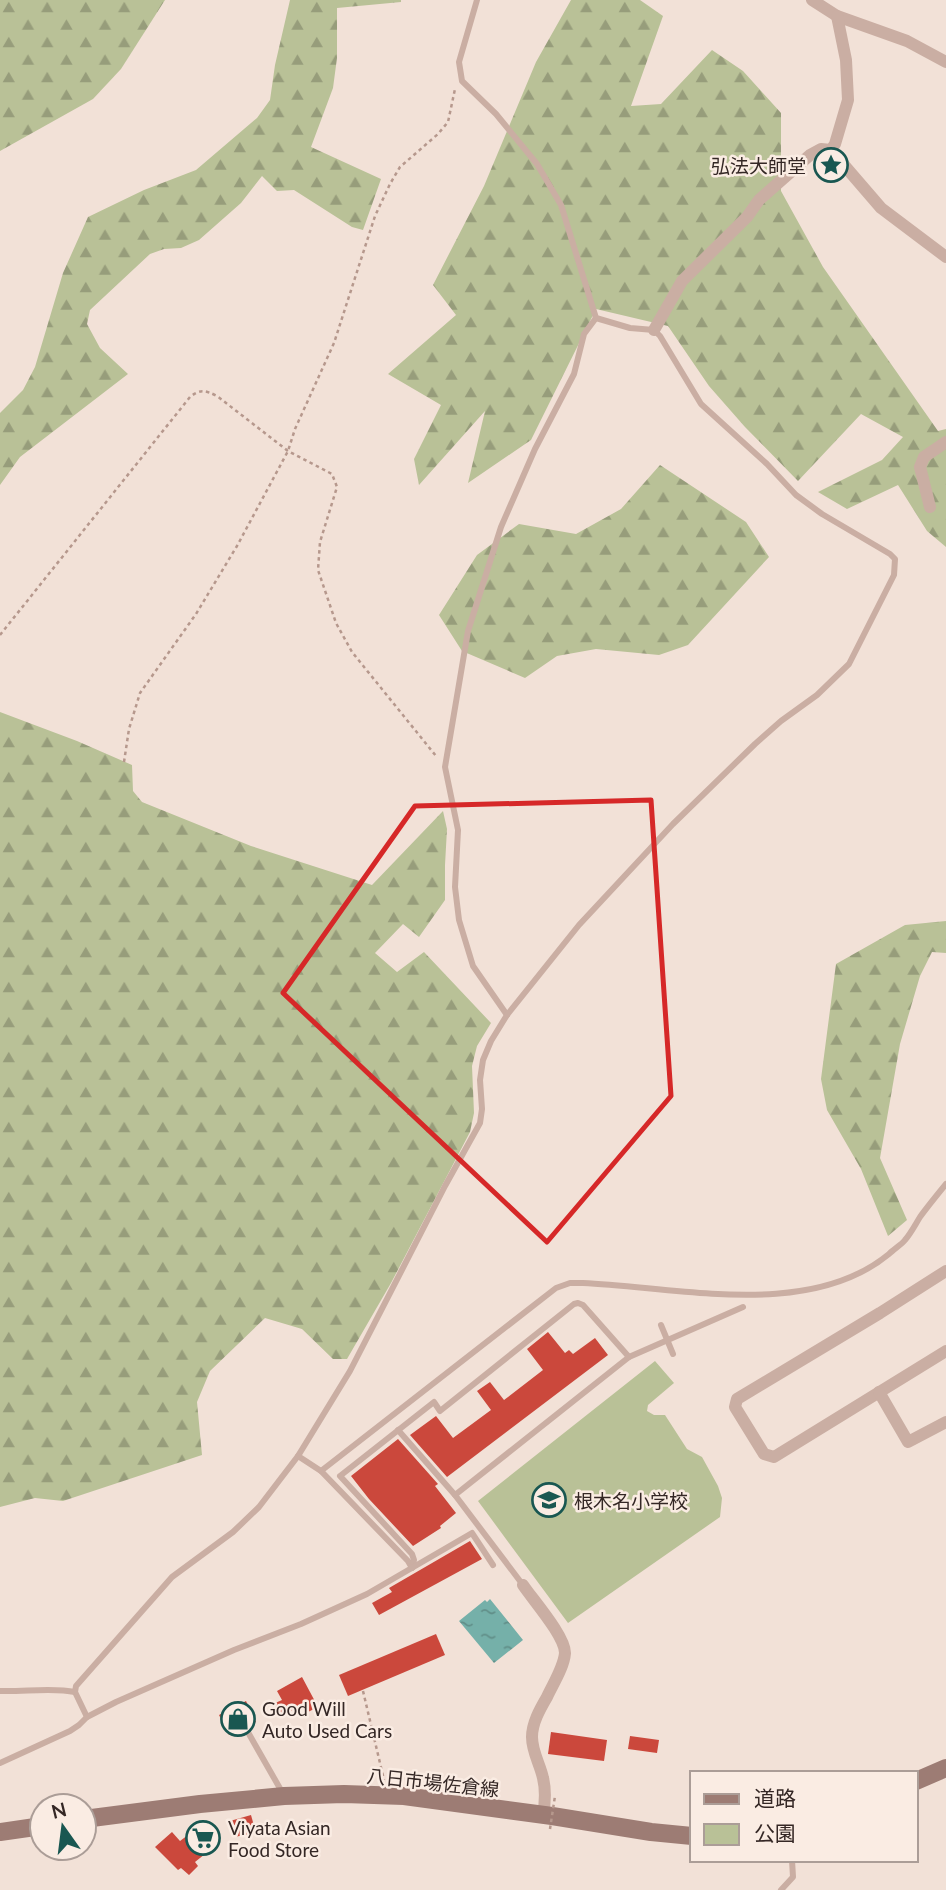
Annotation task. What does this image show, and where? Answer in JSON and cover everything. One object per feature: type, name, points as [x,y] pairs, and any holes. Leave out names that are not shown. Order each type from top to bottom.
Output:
[{"type":"main road","points":[[918,1780],[946,1768]]},
{"type":"main road","name":"八日市場佐倉線","points":[[98,1817],[284,1796],[344,1794],[404,1796],[548,1820],[690,1836]]},
{"type":"main road","points":[[0,1832],[28,1828]]},
{"type":"street","points":[[812,0],[838,16],[906,41],[946,62]]},
{"type":"street","points":[[831,150],[848,100],[846,60],[838,16]]},
{"type":"street","points":[[654,330],[681,281],[747,217],[759,200],[810,155],[821,149],[831,150],[881,208],[946,257]]},
{"type":"street","points":[[930,508],[920,467],[924,457],[946,442]]},
{"type":"street","points":[[946,1271],[737,1399],[734,1407],[764,1454],[774,1457],[946,1351]]},
{"type":"street","points":[[879,1392],[908,1442],[946,1422]]},
{"type":"street","points":[[523,1585],[564,1644],[562,1665],[538,1713],[532,1736],[543,1779],[548,1820]]},
{"type":"lane","points":[[477,0],[459,62],[462,82],[496,114],[537,164],[561,205],[596,318]]},
{"type":"lane","points":[[87,1717],[75,1692],[76,1686],[172,1577],[233,1532],[259,1507],[298,1456],[350,1371],[480,1123],[483,1059],[507,1015],[579,925],[673,824],[755,744],[817,695],[849,664],[894,575],[895,559],[890,554],[822,514],[796,495],[767,464],[701,404],[660,335],[654,330],[630,328],[596,318]]},
{"type":"lane","points":[[507,1015],[473,966],[459,920],[455,887],[458,830],[445,767],[468,631],[501,527],[535,449],[574,374],[584,334],[596,318]]},
{"type":"lane","points":[[321,1471],[556,1288],[570,1283],[593,1283],[698,1294],[758,1295],[819,1287],[847,1279],[876,1264],[905,1240],[946,1184]]},
{"type":"lane","points":[[412,1568],[412,1554],[340,1476],[434,1402],[440,1411],[574,1304],[583,1305],[629,1357]]},
{"type":"lane","points":[[455,1495],[629,1357],[743,1307]]},
{"type":"lane","points":[[661,1325],[673,1354]]},
{"type":"lane","points":[[398,1430],[455,1495],[523,1585]]},
{"type":"lane","points":[[298,1456],[321,1471],[412,1568]]},
{"type":"lane","points":[[0,1763],[70,1731],[87,1717],[116,1702],[367,1594],[472,1533],[493,1564]]},
{"type":"lane","points":[[0,1691],[75,1692]]},
{"type":"lane","points":[[245,1727],[284,1796]]},
{"type":"lane","points":[[781,1890],[793,1877],[792,1862]]},
{"type":"path","points":[[124,762],[129,729],[140,693],[196,614],[237,546],[288,451],[295,429],[334,343],[375,216],[390,184],[400,167],[448,122],[454,90],[462,82]]},
{"type":"path","points":[[0,635],[190,397],[201,390],[207,391],[288,451],[332,474],[337,487],[320,542],[318,569],[336,623],[352,652],[445,767]]},
{"type":"path","points":[[363,1691],[385,1783]]},
{"type":"path","points":[[548,1820],[555,1796]]},
{"type":"highlighted area","points":[[651,800],[671,1096],[547,1242],[283,993],[415,806]]},
{"type":"green space","points":[[0,0],[165,0],[121,69],[93,99],[0,151]]},
{"type":"green space","points":[[290,0],[401,0],[337,8],[337,58],[333,88],[311,147],[381,179],[363,230],[352,227],[294,190],[277,191],[262,176],[241,203],[199,240],[181,248],[164,249],[150,254],[90,310],[87,324],[100,348],[128,374],[20,457],[0,485],[0,413],[23,390],[35,367],[63,273],[88,217],[144,190],[196,170],[257,118],[270,100]]},
{"type":"green space","points":[[571,0],[640,0],[663,16],[631,106],[661,104],[712,50],[743,71],[781,113],[781,191],[823,267],[938,431],[946,429],[946,547],[927,531],[898,485],[847,509],[818,492],[882,460],[903,437],[861,414],[798,481],[709,386],[668,326],[596,309],[531,440],[468,483],[485,411],[419,485],[414,459],[441,405],[388,374],[456,315],[433,285],[484,186],[536,62]]},
{"type":"green space","points":[[660,465],[746,522],[769,557],[688,645],[659,655],[596,649],[557,656],[525,678],[462,651],[439,615],[477,555],[519,524],[576,534],[621,509]]},
{"type":"green space","points":[[0,712],[132,765],[133,791],[142,802],[251,846],[372,885],[443,811],[447,829],[445,900],[419,937],[403,924],[375,953],[397,972],[424,952],[491,1023],[477,1046],[472,1066],[474,1113],[470,1132],[391,1283],[347,1359],[333,1359],[302,1329],[265,1318],[210,1371],[197,1402],[202,1455],[63,1501],[35,1498],[0,1507]]},
{"type":"green space","points":[[946,921],[946,953],[932,952],[920,976],[900,1044],[880,1158],[907,1220],[888,1236],[861,1169],[827,1110],[821,1079],[836,964],[905,925]]},
{"type":"green space","points":[[655,1361],[674,1383],[648,1405],[647,1411],[654,1415],[665,1415],[687,1449],[702,1457],[722,1498],[720,1517],[568,1623],[478,1501]]},
{"type":"water","points":[[490,1599],[523,1640],[494,1663],[459,1621]]},
{"type":"building","points":[[548,1332],[565,1353],[569,1350],[573,1354],[595,1338],[608,1355],[447,1477],[410,1435],[436,1416],[453,1438],[491,1410],[477,1391],[490,1382],[504,1400],[543,1370],[527,1349]]},
{"type":"building","points":[[398,1439],[438,1484],[435,1486],[456,1513],[440,1526],[441,1528],[413,1546],[351,1476]]},
{"type":"building","points":[[470,1541],[482,1559],[379,1615],[372,1603],[392,1592],[389,1588]]},
{"type":"building","points":[[436,1634],[445,1655],[348,1696],[339,1675]]},
{"type":"building","points":[[302,1677],[318,1707],[306,1713],[302,1705],[280,1717],[273,1704],[282,1700],[277,1691]]},
{"type":"building","points":[[246,1701],[256,1722],[243,1722],[240,1729],[229,1735],[219,1715]]},
{"type":"building","points":[[551,1732],[607,1740],[604,1761],[548,1754]]},
{"type":"building","points":[[630,1736],[659,1740],[657,1753],[628,1749]]},
{"type":"building","points":[[251,1815],[256,1833],[234,1837],[230,1821]]},
{"type":"building","points":[[204,1823],[220,1842],[195,1862],[198,1866],[189,1875],[181,1868],[178,1870],[155,1847],[172,1832],[180,1841]]},
{"type":"place","name":"弘法大師堂","points":[[831,165]]},
{"type":"place","name":"根木名小学校","points":[[549,1500]]},
{"type":"place","name":"Good Will Auto Used Cars","points":[[238,1719]]},
{"type":"place","name":"Viyata Asian Food Store","points":[[203,1838]]}]
